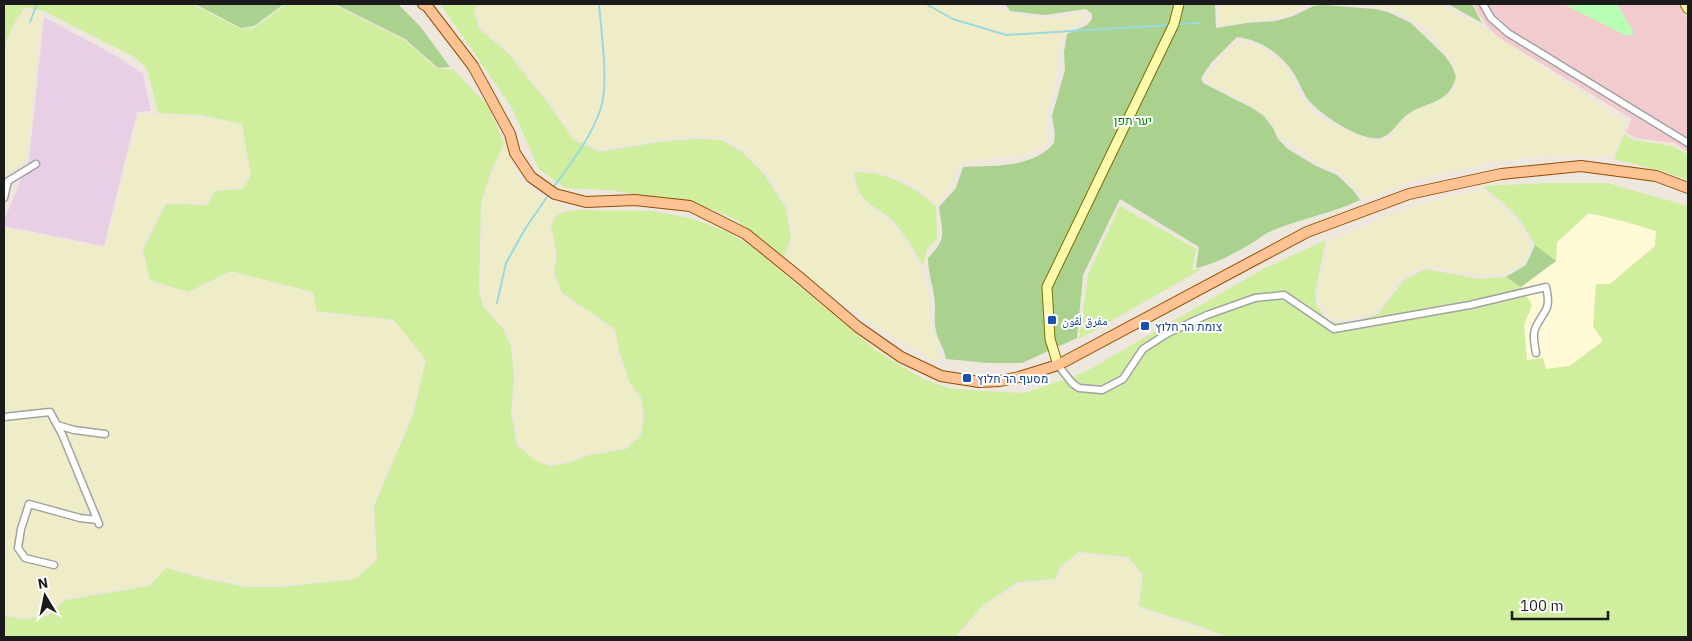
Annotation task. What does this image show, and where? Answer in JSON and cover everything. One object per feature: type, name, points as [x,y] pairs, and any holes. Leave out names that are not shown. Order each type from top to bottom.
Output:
[{"type":"main road","points":[[423,4],[427,6],[473,66],[510,134],[515,154],[532,178],[555,194],[586,202],[635,200],[690,206],[746,234],[799,276],[858,327],[901,357],[941,376],[979,382],[1000,381],[1019,377],[1058,365],[1307,232],[1409,194],[1501,174],[1581,166],[1656,176],[1688,188]]},
{"type":"main road","points":[[1058,365],[1050,339],[1047,287],[1174,24],[1179,4]]},
{"type":"main road","points":[[1685,4],[1688,9]]},
{"type":"street","points":[[1483,4],[1491,18],[1508,34],[1688,143]]},
{"type":"street","points":[[4,198],[8,181],[36,164]]},
{"type":"street","points":[[1058,365],[1072,383],[1079,388],[1102,390],[1123,379],[1143,349],[1151,344],[1207,315],[1255,298],[1284,295],[1334,330],[1462,307],[1546,288],[1548,296],[1547,309],[1535,328],[1534,334],[1536,354]]},
{"type":"street","points":[[4,417],[50,412],[98,522],[30,504],[21,529],[18,548],[25,558],[54,566]]},
{"type":"street","points":[[57,425],[74,430],[105,434]]},
{"type":"shaded area","points":[[480,4],[966,4],[990,6],[1022,16],[1053,19],[1079,14],[1087,16],[1074,25],[1061,39],[1057,57],[1057,72],[1045,121],[1047,143],[1037,150],[966,162],[955,168],[949,189],[936,203],[915,186],[895,176],[864,169],[850,170],[856,193],[899,232],[920,268],[928,292],[931,329],[937,341],[937,362],[905,344],[825,292],[786,258],[794,237],[789,207],[767,172],[744,150],[723,137],[695,136],[659,139],[601,149],[575,137],[553,105],[510,51],[482,28],[477,11]]},
{"type":"shaded area","points":[[1220,4],[1307,4],[1287,16],[1219,26]]},
{"type":"shaded area","points":[[1347,4],[1439,4],[1483,27],[1627,124],[1611,157],[1545,155],[1487,163],[1416,179],[1365,200],[1355,186],[1336,169],[1315,162],[1277,134],[1273,121],[1226,90],[1207,82],[1205,77],[1237,41],[1258,46],[1284,64],[1299,94],[1319,119],[1372,142],[1388,140],[1400,123],[1416,110],[1443,100],[1456,86],[1456,68],[1428,29],[1398,11],[1376,6]]},
{"type":"shaded area","points":[[1474,4],[1678,4],[1688,20],[1688,152],[1674,143],[1636,138],[1626,132],[1632,119],[1498,37],[1487,26]]},
{"type":"shaded area","points":[[26,9],[42,12],[27,159],[4,174],[4,49],[18,20]]},
{"type":"shaded area","points":[[44,17],[120,58],[143,74],[151,111],[137,112],[104,246],[4,226],[4,221],[29,160]]},
{"type":"shaded area","points":[[139,114],[200,117],[241,125],[249,174],[242,187],[215,190],[206,203],[164,203],[141,249],[149,281],[189,294],[231,272],[312,293],[316,313],[393,321],[425,360],[411,414],[372,506],[375,559],[354,578],[283,585],[248,585],[206,577],[166,566],[148,584],[64,598],[47,614],[25,617],[4,614],[4,228],[105,248]]},
{"type":"shaded area","points":[[506,143],[512,165],[522,182],[540,195],[568,209],[556,212],[549,224],[555,255],[552,273],[560,295],[613,330],[617,351],[628,384],[639,399],[642,415],[639,434],[625,447],[584,454],[571,460],[550,464],[537,460],[519,443],[514,412],[516,376],[513,346],[505,328],[485,305],[481,289],[484,203],[491,178]]},
{"type":"shaded area","points":[[1482,190],[1519,225],[1531,246],[1522,264],[1505,274],[1479,275],[1424,265],[1402,277],[1376,311],[1349,320],[1330,318],[1320,303],[1318,292],[1329,242],[1370,223],[1428,202]]},
{"type":"shaded area","points":[[1589,213],[1656,231],[1655,246],[1610,284],[1603,341],[1570,366],[1546,369],[1527,360],[1524,325],[1532,305],[1521,287],[1556,261],[1557,242]]},
{"type":"shaded area","points":[[1079,555],[1127,559],[1140,574],[1137,608],[1206,630],[1221,637],[958,637],[984,607],[1019,585],[1057,581],[1062,569]]},
{"type":"green space","points":[[4,4],[192,4],[241,29],[254,28],[286,4],[332,4],[404,40],[437,69],[453,69],[488,106],[504,143],[489,177],[481,203],[479,289],[483,306],[503,329],[511,346],[514,376],[511,412],[517,445],[536,461],[550,466],[572,462],[585,456],[626,449],[641,435],[644,415],[641,398],[630,383],[619,350],[615,329],[562,293],[554,272],[557,255],[551,225],[558,214],[574,210],[653,211],[693,219],[728,232],[752,247],[877,351],[923,379],[948,388],[1024,393],[1085,372],[1263,269],[1326,240],[1315,292],[1316,304],[1328,322],[1350,323],[1378,314],[1404,280],[1425,269],[1479,279],[1506,277],[1521,287],[1532,305],[1524,325],[1527,360],[1543,358],[1546,369],[1570,366],[1603,341],[1593,326],[1596,284],[1610,284],[1655,246],[1656,231],[1589,213],[1557,242],[1556,261],[1535,245],[1522,223],[1510,209],[1483,186],[1607,183],[1688,206],[1688,637],[1227,637],[1206,628],[1139,606],[1143,574],[1128,557],[1079,552],[1060,567],[1055,579],[1018,582],[983,605],[955,637],[4,637],[4,616],[25,619],[48,616],[65,600],[149,586],[166,568],[206,579],[247,587],[283,587],[355,579],[377,560],[374,506],[413,415],[426,360],[394,320],[317,311],[313,292],[231,271],[188,292],[150,280],[143,250],[166,204],[207,205],[216,191],[243,189],[251,175],[242,124],[200,115],[158,113],[147,68],[133,56],[44,11],[25,7],[16,20],[4,45]]},
{"type":"green space","points":[[195,4],[284,4],[254,26],[241,28]]},
{"type":"green space","points":[[335,4],[398,4],[420,26],[450,67],[438,68],[405,39]]},
{"type":"green space","points":[[440,4],[477,4],[474,11],[479,29],[508,53],[551,107],[573,139],[600,152],[659,142],[695,139],[722,140],[742,152],[764,174],[786,208],[791,237],[783,259],[737,220],[711,209],[669,199],[608,190],[565,188],[539,169],[511,106]]},
{"type":"green space","name":"יער תפן","points":[[1005,4],[1215,4],[1216,28],[1276,21],[1293,16],[1314,6],[1375,9],[1388,12],[1411,23],[1445,56],[1452,66],[1456,77],[1453,86],[1444,97],[1411,112],[1384,137],[1372,138],[1352,132],[1316,108],[1306,97],[1292,71],[1272,51],[1256,42],[1237,37],[1211,63],[1201,78],[1203,83],[1264,116],[1278,139],[1288,149],[1316,166],[1337,175],[1353,190],[1360,200],[1273,230],[1225,258],[1196,268],[1199,247],[1120,199],[1083,275],[1077,338],[1022,363],[988,363],[946,359],[936,331],[935,304],[928,264],[928,258],[939,245],[942,235],[939,207],[956,188],[963,167],[1012,164],[1024,161],[1045,151],[1054,143],[1055,135],[1052,116],[1065,70],[1064,52],[1067,34],[1087,25],[1092,19],[1092,14],[1086,9],[1045,15],[1010,11]]},
{"type":"green space","points":[[1448,4],[1472,4],[1482,23]]},
{"type":"green space","points":[[1563,4],[1617,4],[1634,33],[1627,36]]},
{"type":"green space","points":[[1624,134],[1633,140],[1673,146],[1688,155],[1688,180],[1614,159]]},
{"type":"green space","points":[[854,172],[878,174],[898,181],[936,206],[937,239],[927,249],[923,266],[897,225],[862,197],[857,187]]},
{"type":"green space","points":[[1120,206],[1196,249],[1192,270],[1202,269],[1079,339],[1088,275]]},
{"type":"green space","points":[[1535,245],[1556,261],[1521,287],[1506,277],[1526,265]]},
{"type":"waterway","points":[[30,22],[37,4]]},
{"type":"waterway","points":[[553,188],[586,140],[601,108],[604,71],[599,4]]},
{"type":"waterway","points":[[926,4],[953,19],[1006,35],[1169,25]]},
{"type":"waterway","points":[[1176,24],[1199,23]]},
{"type":"waterway","points":[[497,303],[506,263],[525,229],[549,194]]},
{"type":"place","name":"مفرق لَڤون","points":[[1052,320]]},
{"type":"place","name":"צומת הר חלוץ","points":[[1145,326]]},
{"type":"place","name":"מסעף הר חלוץ","points":[[967,378]]}]
